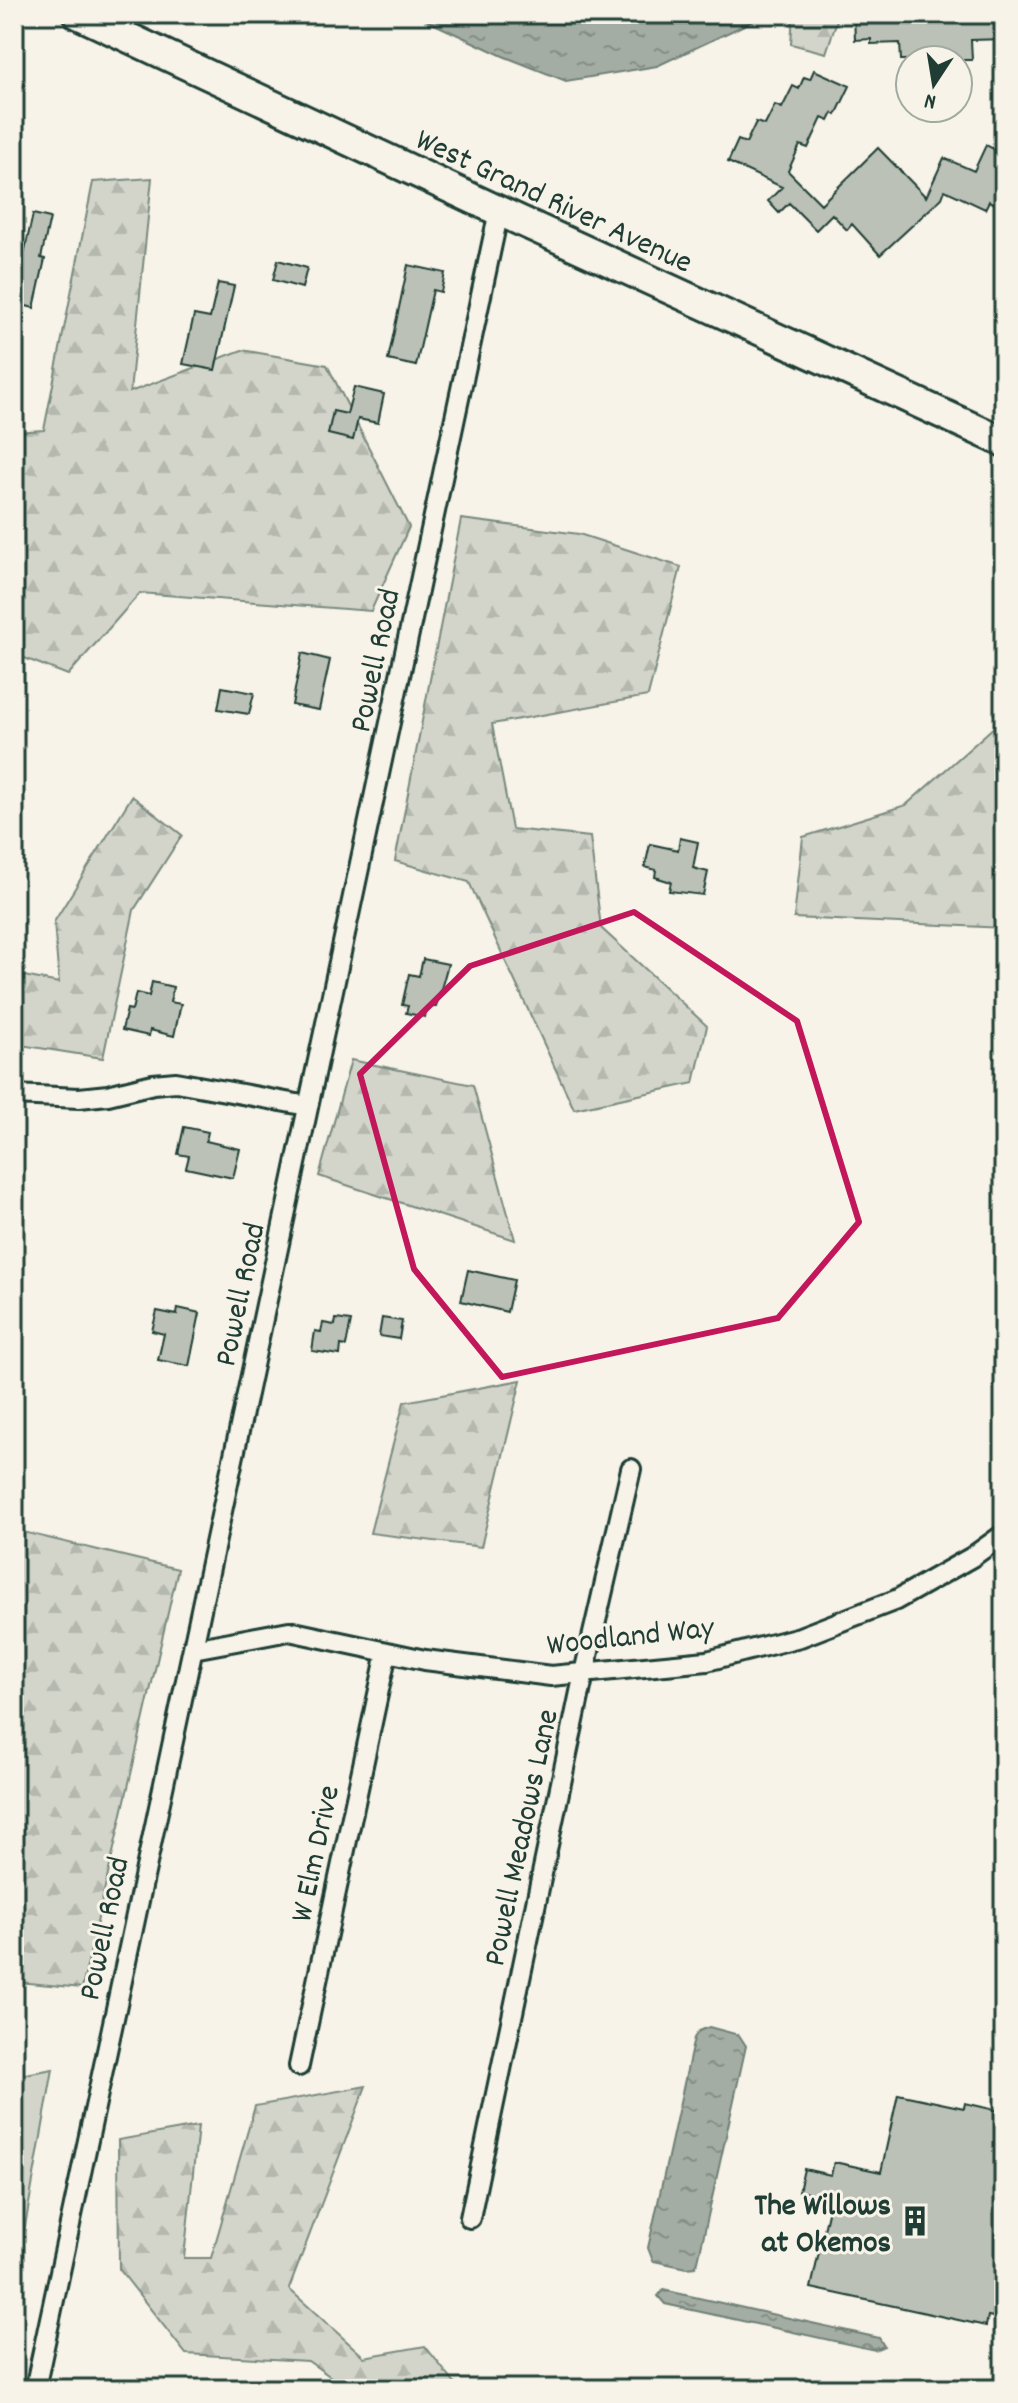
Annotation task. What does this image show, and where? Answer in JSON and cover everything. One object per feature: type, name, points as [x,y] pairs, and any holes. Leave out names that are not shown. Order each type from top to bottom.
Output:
[{"type":"main road","name":"West Grand River Avenue","points":[[78,14],[1004,442]]},
{"type":"street","name":"Powell Road","points":[[35,2389],[499,211]]},
{"type":"street","points":[[14,1095],[79,1098],[176,1082],[308,1106]]},
{"type":"street","name":"Powell Meadows Lane","points":[[470,2218],[584,1673],[631,1469]]},
{"type":"street","name":"Woodland Way","points":[[193,1649],[289,1631],[425,1660],[551,1676],[707,1661],[800,1637],[896,1600],[972,1557],[1004,1534]]},
{"type":"street","name":"W Elm Drive","points":[[299,2066],[387,1652]]},
{"type":"highlighted area","points":[[634,912],[797,1021],[859,1222],[778,1318],[502,1377],[414,1269],[360,1074],[470,966]]},
{"type":"green space","points":[[793,14],[839,14],[826,53],[791,44]]},
{"type":"green space","points":[[152,178],[130,392],[242,350],[327,365],[409,527],[371,611],[140,593],[68,675],[14,654],[14,432],[44,430],[93,182]]},
{"type":"green space","points":[[461,519],[579,534],[681,567],[648,696],[492,724],[512,829],[590,837],[601,928],[707,1026],[694,1083],[574,1109],[469,882],[395,861]]},
{"type":"green space","points":[[1004,718],[1004,928],[794,918],[803,837],[906,805]]},
{"type":"green space","points":[[132,796],[182,835],[134,910],[103,1058],[14,1044],[14,974],[59,983],[54,922]]},
{"type":"green space","points":[[351,1060],[473,1085],[515,1240],[319,1176]]},
{"type":"green space","points":[[521,1380],[481,1547],[370,1533],[404,1402]]},
{"type":"green space","points":[[23,1532],[178,1569],[82,1988],[18,1982],[14,1943],[14,1539]]},
{"type":"green space","points":[[53,2069],[14,2288],[14,2076]]},
{"type":"green space","points":[[366,2086],[289,2289],[364,2357],[425,2346],[459,2389],[348,2389],[308,2361],[186,2354],[119,2269],[118,2140],[198,2126],[184,2258],[211,2258],[255,2106]]},
{"type":"water","points":[[413,14],[759,14],[753,21],[657,66],[566,81]]},
{"type":"water","points":[[709,2027],[739,2035],[746,2046],[698,2261],[695,2267],[687,2268],[653,2261],[648,2248],[694,2038],[699,2031]]},
{"type":"water","points":[[663,2290],[879,2338],[884,2346],[875,2350],[665,2304],[658,2296]]},
{"type":"building","points":[[854,14],[1004,14],[1004,39],[971,40],[971,44],[871,44],[871,39],[855,40]]},
{"type":"building","points":[[814,70],[850,86],[836,115],[833,113],[829,121],[822,118],[808,148],[800,145],[788,171],[821,204],[878,148],[926,197],[944,158],[974,171],[986,145],[1004,154],[1004,208],[989,201],[985,209],[945,190],[942,198],[880,255],[852,224],[847,230],[832,214],[816,230],[789,203],[779,213],[768,201],[782,187],[728,162],[738,140],[746,143],[756,122],[765,125],[775,105],[782,108],[793,86],[799,89],[804,77],[810,79]]},
{"type":"building","points":[[33,214],[50,218],[34,308],[14,303],[14,270],[18,253],[24,254]]},
{"type":"building","points":[[278,260],[307,268],[302,288],[273,280]]},
{"type":"building","points":[[408,265],[445,273],[441,292],[433,290],[416,366],[388,360]]},
{"type":"building","points":[[218,283],[234,286],[215,370],[183,364],[194,315],[210,318]]},
{"type":"building","points":[[354,387],[384,394],[378,423],[358,419],[353,440],[328,434],[333,411],[347,414]]},
{"type":"building","points":[[302,653],[330,660],[319,710],[292,705]]},
{"type":"building","points":[[222,687],[254,693],[249,714],[218,709]]},
{"type":"building","points":[[680,838],[698,842],[693,868],[708,872],[703,895],[669,891],[671,882],[655,877],[656,870],[645,867],[650,844],[678,850]]},
{"type":"building","points":[[423,959],[448,964],[436,1007],[427,1007],[425,1017],[406,1013],[408,1006],[402,1005],[409,974],[419,976]]},
{"type":"building","points":[[152,982],[173,987],[170,1002],[181,1004],[174,1036],[150,1030],[149,1036],[122,1030],[127,1009],[132,1010],[136,993],[149,996]]},
{"type":"building","points":[[184,1127],[208,1132],[206,1141],[240,1149],[233,1178],[186,1168],[189,1156],[178,1154]]},
{"type":"building","points":[[468,1270],[514,1280],[507,1312],[461,1301]]},
{"type":"building","points":[[178,1308],[200,1313],[189,1366],[158,1360],[164,1334],[152,1331],[157,1311],[177,1315]]},
{"type":"building","points":[[382,1318],[402,1321],[399,1339],[379,1336]]},
{"type":"building","points":[[336,1319],[351,1321],[346,1346],[341,1345],[340,1355],[312,1351],[315,1331],[321,1332],[323,1323],[335,1325]]},
{"type":"building","name":"The Willows at Okemos","points":[[898,2094],[964,2108],[965,2103],[1004,2112],[995,2165],[1004,2167],[1004,2319],[988,2316],[986,2326],[811,2288],[829,2208],[824,2207],[826,2197],[799,2191],[804,2169],[831,2175],[834,2162],[881,2172]]},
{"type":"place","name":"The Willows at Okemos","points":[[915,2221]]}]
